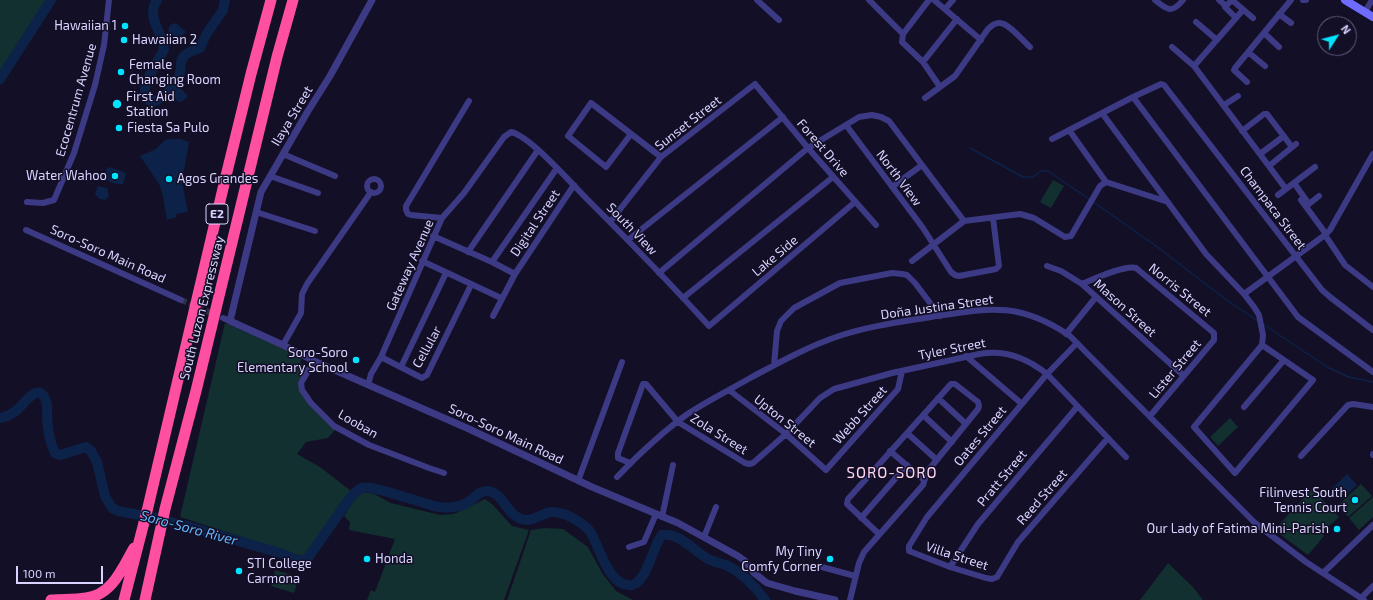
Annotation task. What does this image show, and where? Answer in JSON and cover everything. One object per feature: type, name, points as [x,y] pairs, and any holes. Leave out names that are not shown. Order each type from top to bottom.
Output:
[{"type":"highway","name":"South Luzon Expressway","points":[[124,600],[148,507],[225,180],[271,0]]},
{"type":"highway","name":"South Luzon Expressway","points":[[145,600],[165,509],[196,391],[275,64],[293,0]]},
{"type":"highway","points":[[51,600],[91,597],[106,590],[114,582],[140,538]]},
{"type":"highway","points":[[152,571],[152,600]]},
{"type":"main road","points":[[1345,0],[1373,17]]},
{"type":"street","name":"Ecocentrum Avenue","points":[[27,202],[43,203],[54,200],[74,153],[95,85],[104,45],[109,0]]},
{"type":"street","name":"Ilaya Street","points":[[247,250],[261,192],[330,76],[372,0]]},
{"type":"street","points":[[757,0],[779,20]]},
{"type":"street","points":[[869,0],[904,34]]},
{"type":"street","points":[[929,0],[904,34],[902,42],[923,62],[940,86]]},
{"type":"street","points":[[934,0],[981,40]]},
{"type":"street","points":[[945,9],[953,0]]},
{"type":"street","points":[[1155,0],[1165,9],[1172,10],[1177,8],[1183,0]]},
{"type":"street","points":[[1219,0],[1236,18]]},
{"type":"street","points":[[1226,6],[1232,0],[1253,18]]},
{"type":"street","points":[[1247,82],[1234,70],[1291,0]]},
{"type":"street","points":[[1365,12],[1372,0]]},
{"type":"street","points":[[1194,66],[1244,10]]},
{"type":"street","points":[[1280,14],[1291,23]]},
{"type":"street","points":[[923,62],[957,18]]},
{"type":"street","points":[[1196,22],[1217,40]]},
{"type":"street","points":[[924,98],[955,76],[988,29],[993,25],[999,23],[1006,24],[1030,47]]},
{"type":"street","points":[[1264,33],[1279,47]]},
{"type":"street","points":[[1172,47],[1194,66],[1286,189]]},
{"type":"street","points":[[1248,52],[1265,66]]},
{"type":"street","name":"Forest Drive","points":[[755,84],[808,148],[876,225]]},
{"type":"street","name":"Sunset Street","points":[[610,222],[661,157],[755,84]]},
{"type":"street","name":"Champaca Street","points":[[1132,97],[1161,84],[1167,87],[1322,290],[1373,330]]},
{"type":"street","points":[[1224,105],[1238,96]]},
{"type":"street","points":[[1052,139],[1132,97],[1298,317],[1373,372]]},
{"type":"street","points":[[442,218],[411,215],[408,214],[406,206],[469,101]]},
{"type":"street","points":[[631,134],[606,167],[568,136],[591,103],[661,157]]},
{"type":"street","points":[[1102,113],[1206,254],[1244,294],[1259,315],[1263,335],[1262,346],[1194,427],[1235,473],[1313,380],[1262,346]]},
{"type":"street","points":[[1242,130],[1264,114],[1268,115],[1284,136],[1294,146],[1269,166]]},
{"type":"street","points":[[659,272],[808,148],[859,117],[872,115],[882,117],[889,121],[964,221]]},
{"type":"street","points":[[628,240],[783,117]]},
{"type":"street","name":"North View","points":[[846,124],[923,228],[951,272],[955,275],[959,276],[996,268],[999,266],[993,218]]},
{"type":"street","points":[[1069,130],[1106,182],[1168,202]]},
{"type":"street","name":"Gateway Avenue","points":[[368,385],[442,218],[464,193],[508,134],[511,132],[516,133],[538,150]]},
{"type":"street","points":[[1260,154],[1284,136]]},
{"type":"street","points":[[468,252],[538,150]]},
{"type":"street","name":"South View","points":[[538,150],[659,272],[708,326]]},
{"type":"street","points":[[283,154],[335,176]]},
{"type":"street","points":[[1244,294],[1326,235],[1373,154]]},
{"type":"street","points":[[892,187],[922,165]]},
{"type":"street","points":[[1278,196],[1315,167]]},
{"type":"street","points":[[492,262],[557,168]]},
{"type":"street","points":[[270,176],[318,193]]},
{"type":"street","points":[[683,298],[833,177]]},
{"type":"street","points":[[912,261],[964,221],[1020,214],[1034,218],[1065,238],[1069,238],[1072,236],[1094,195],[1100,186],[1106,182]]},
{"type":"street","points":[[1294,183],[1309,204],[1319,196]]},
{"type":"street","name":"Digital Street","points":[[493,316],[501,298],[515,274],[574,185]]},
{"type":"street","points":[[283,345],[301,313],[302,294],[307,284],[371,192]]},
{"type":"street","points":[[1301,200],[1345,265],[1373,287]]},
{"type":"street","name":"Lake Side","points":[[708,326],[855,202]]},
{"type":"street","points":[[256,212],[315,231]]},
{"type":"street","name":"Soro-Soro Main Road","points":[[26,230],[181,300]]},
{"type":"street","points":[[433,236],[492,262],[515,274]]},
{"type":"street","name":"Soro-Soro Main Road","points":[[247,250],[226,320],[283,345],[314,361],[469,429],[578,481],[678,523],[738,556],[745,561],[754,573],[767,583],[835,600]]},
{"type":"street","points":[[422,261],[501,298]]},
{"type":"street","name":"Mason Street","points":[[1047,266],[1061,271],[1082,284],[1184,376]]},
{"type":"street","name":"Norris Street","points":[[1082,284],[1114,271],[1131,267],[1136,268],[1212,331],[1215,336]]},
{"type":"street","points":[[401,367],[446,273]]},
{"type":"street","points":[[774,365],[777,331],[781,321],[794,308],[840,283],[892,273],[902,274],[907,276],[915,283],[940,316]]},
{"type":"street","name":"Cellular","points":[[381,357],[422,378],[427,374],[471,285]]},
{"type":"street","points":[[1066,334],[1096,297]]},
{"type":"street","name":"Doña Justina Street","points":[[616,477],[646,447],[696,409],[774,365],[804,350],[848,333],[890,323],[992,309],[1008,310],[1035,316],[1054,325],[1066,334],[1077,343],[1150,416],[1255,523],[1306,562],[1363,599]]},
{"type":"street","name":"Lister Street","points":[[1150,416],[1214,340],[1215,336]]},
{"type":"street","name":"Oates Street","points":[[909,550],[909,546],[927,517],[1047,374],[1077,343]]},
{"type":"street","name":"Tyler Street","points":[[786,434],[820,398],[830,391],[842,386],[988,352],[1008,354],[1029,361],[1047,374],[1126,457]]},
{"type":"street","points":[[966,356],[1022,404]]},
{"type":"street","points":[[1244,407],[1284,360]]},
{"type":"street","name":"Looban","points":[[314,361],[301,383],[302,390],[311,403],[334,426],[369,445],[444,473]]},
{"type":"street","points":[[578,481],[622,362]]},
{"type":"street","name":"Webb Street","points":[[826,470],[898,389],[902,371]]},
{"type":"street","points":[[850,600],[860,558],[879,534],[923,485],[927,472],[978,409],[979,404],[976,400],[953,383],[922,415],[861,483],[847,501],[849,507],[879,534]]},
{"type":"street","points":[[630,463],[618,458],[618,453],[643,384],[646,384],[678,422]]},
{"type":"street","name":"Upton Street","points":[[729,390],[786,434],[826,470]]},
{"type":"street","points":[[938,398],[966,424]]},
{"type":"street","points":[[1301,456],[1348,405],[1353,404],[1373,407]]},
{"type":"street","name":"Pratt Street","points":[[950,567],[978,524],[1077,406]]},
{"type":"street","points":[[922,415],[952,442]]},
{"type":"street","name":"Zola Street","points":[[678,422],[749,464],[753,463],[786,434]]},
{"type":"street","points":[[907,433],[937,460]]},
{"type":"street","name":"Reed Street","points":[[999,575],[1018,542],[1108,438]]},
{"type":"street","points":[[890,451],[924,480]]},
{"type":"street","points":[[629,547],[644,542],[659,516],[673,465]]},
{"type":"street","points":[[861,518],[907,465]]},
{"type":"street","points":[[704,537],[716,507]]},
{"type":"street","points":[[1323,573],[1373,526]]},
{"type":"street","name":"Villa Street","points":[[909,550],[912,553],[950,567],[989,579],[995,578],[999,575]]},
{"type":"street","points":[[822,567],[855,576]]},
{"type":"street","points":[[1363,599],[1373,586]]},
{"type":"green space","points":[[0,0],[51,0],[0,79]]},
{"type":"green space","points":[[1053,180],[1064,186],[1051,208],[1040,202]]},
{"type":"green space","points":[[225,323],[302,357],[300,363],[308,368],[300,383],[316,410],[335,430],[328,438],[306,442],[297,454],[320,467],[351,491],[310,551],[304,557],[180,517]]},
{"type":"green space","points":[[1230,418],[1238,427],[1218,446],[1210,437]]},
{"type":"green space","name":"Filinvest South Tennis Court","points":[[1361,484],[1372,496],[1348,517],[1338,505]]},
{"type":"green space","points":[[1312,489],[1339,517],[1322,533],[1324,536],[1308,555],[1274,530]]},
{"type":"green space","points":[[363,492],[374,494],[391,503],[440,515],[454,514],[485,499],[492,504],[512,526],[529,530],[504,600],[367,600],[371,590],[375,592],[395,539],[349,530],[350,522],[344,516],[356,497]]},
{"type":"green space","points":[[1373,497],[1373,517],[1359,530],[1349,518]]},
{"type":"green space","points":[[545,528],[563,529],[588,547],[602,573],[616,591],[633,600],[507,600],[531,530]]},
{"type":"green space","points":[[1168,563],[1193,587],[1203,600],[1140,600]]},
{"type":"green space","points":[[275,570],[299,577],[294,593],[271,586]]},
{"type":"water","points":[[176,23],[186,32],[176,41],[170,34],[169,28],[170,25]]},
{"type":"water","points":[[179,87],[188,96],[183,101],[179,102],[175,99],[173,93]]},
{"type":"water","name":"Agos Grandes","points":[[180,139],[189,142],[182,182],[188,212],[176,214],[177,217],[167,220],[159,184],[140,156],[156,149],[165,140]]},
{"type":"water","name":"Water Wahoo","points":[[109,167],[126,174],[123,184],[113,183],[104,178],[107,168]]},
{"type":"water","points":[[98,186],[107,188],[109,196],[105,200],[99,199],[95,194]]},
{"type":"water","points":[[1347,474],[1357,485],[1341,500],[1331,489]]},
{"type":"waterway","points":[[0,79],[51,0]]},
{"type":"waterway","points":[[157,0],[153,12],[164,49],[146,84],[145,91],[147,97],[152,102],[161,98],[173,87],[180,73],[183,57],[189,52],[200,48],[207,33],[223,10],[225,0]]},
{"type":"waterway","points":[[970,148],[1023,177],[1033,177],[1041,171],[1048,171],[1089,199]]},
{"type":"waterway","points":[[1092,201],[1156,246],[1228,301],[1258,321]]},
{"type":"waterway","points":[[1263,324],[1329,368],[1349,377],[1373,382]]},
{"type":"waterway","name":"Soro-Soro River","points":[[0,418],[13,413],[32,395],[40,393],[43,395],[47,403],[49,435],[55,453],[60,455],[86,447],[91,451],[97,462],[105,496],[112,508],[118,511],[184,525],[283,554],[299,561],[307,559],[350,498],[362,488],[376,489],[445,508],[463,505],[484,491],[487,491],[497,495],[512,513],[521,519],[531,519],[547,513],[556,512],[569,516],[581,523],[591,533],[611,574],[624,584],[632,585],[642,578],[658,540],[662,535],[668,535],[680,539],[708,559],[726,565],[743,576],[753,585],[765,600]]},
{"type":"tunnel","points":[[181,300],[216,315]]},
{"type":"place","name":"Hawaiian 1","points":[[125,26]]},
{"type":"place","name":"Hawaiian 2","points":[[124,40]]},
{"type":"place","name":"Female Changing Room","points":[[121,72]]},
{"type":"place","name":"First Aid Station","points":[[117,104]]},
{"type":"place","name":"Fiesta Sa Pulo","points":[[119,128]]},
{"type":"place","name":"Water Wahoo","points":[[115,176]]},
{"type":"place","name":"Agos Grandes","points":[[169,179]]},
{"type":"place","name":"Soro-Soro Elementary School","points":[[356,360]]},
{"type":"place","name":"Filinvest South Tennis Court","points":[[1355,500]]},
{"type":"place","name":"Our Lady of Fatima Mini-Parish","points":[[1337,529]]},
{"type":"place","name":"Honda","points":[[367,559]]},
{"type":"place","name":"My Tiny Comfy Corner","points":[[830,559]]},
{"type":"place","name":"STI College Carmona","points":[[239,571]]},
{"type":"district","name":"SORO-SORO","points":[[892,473]]}]
